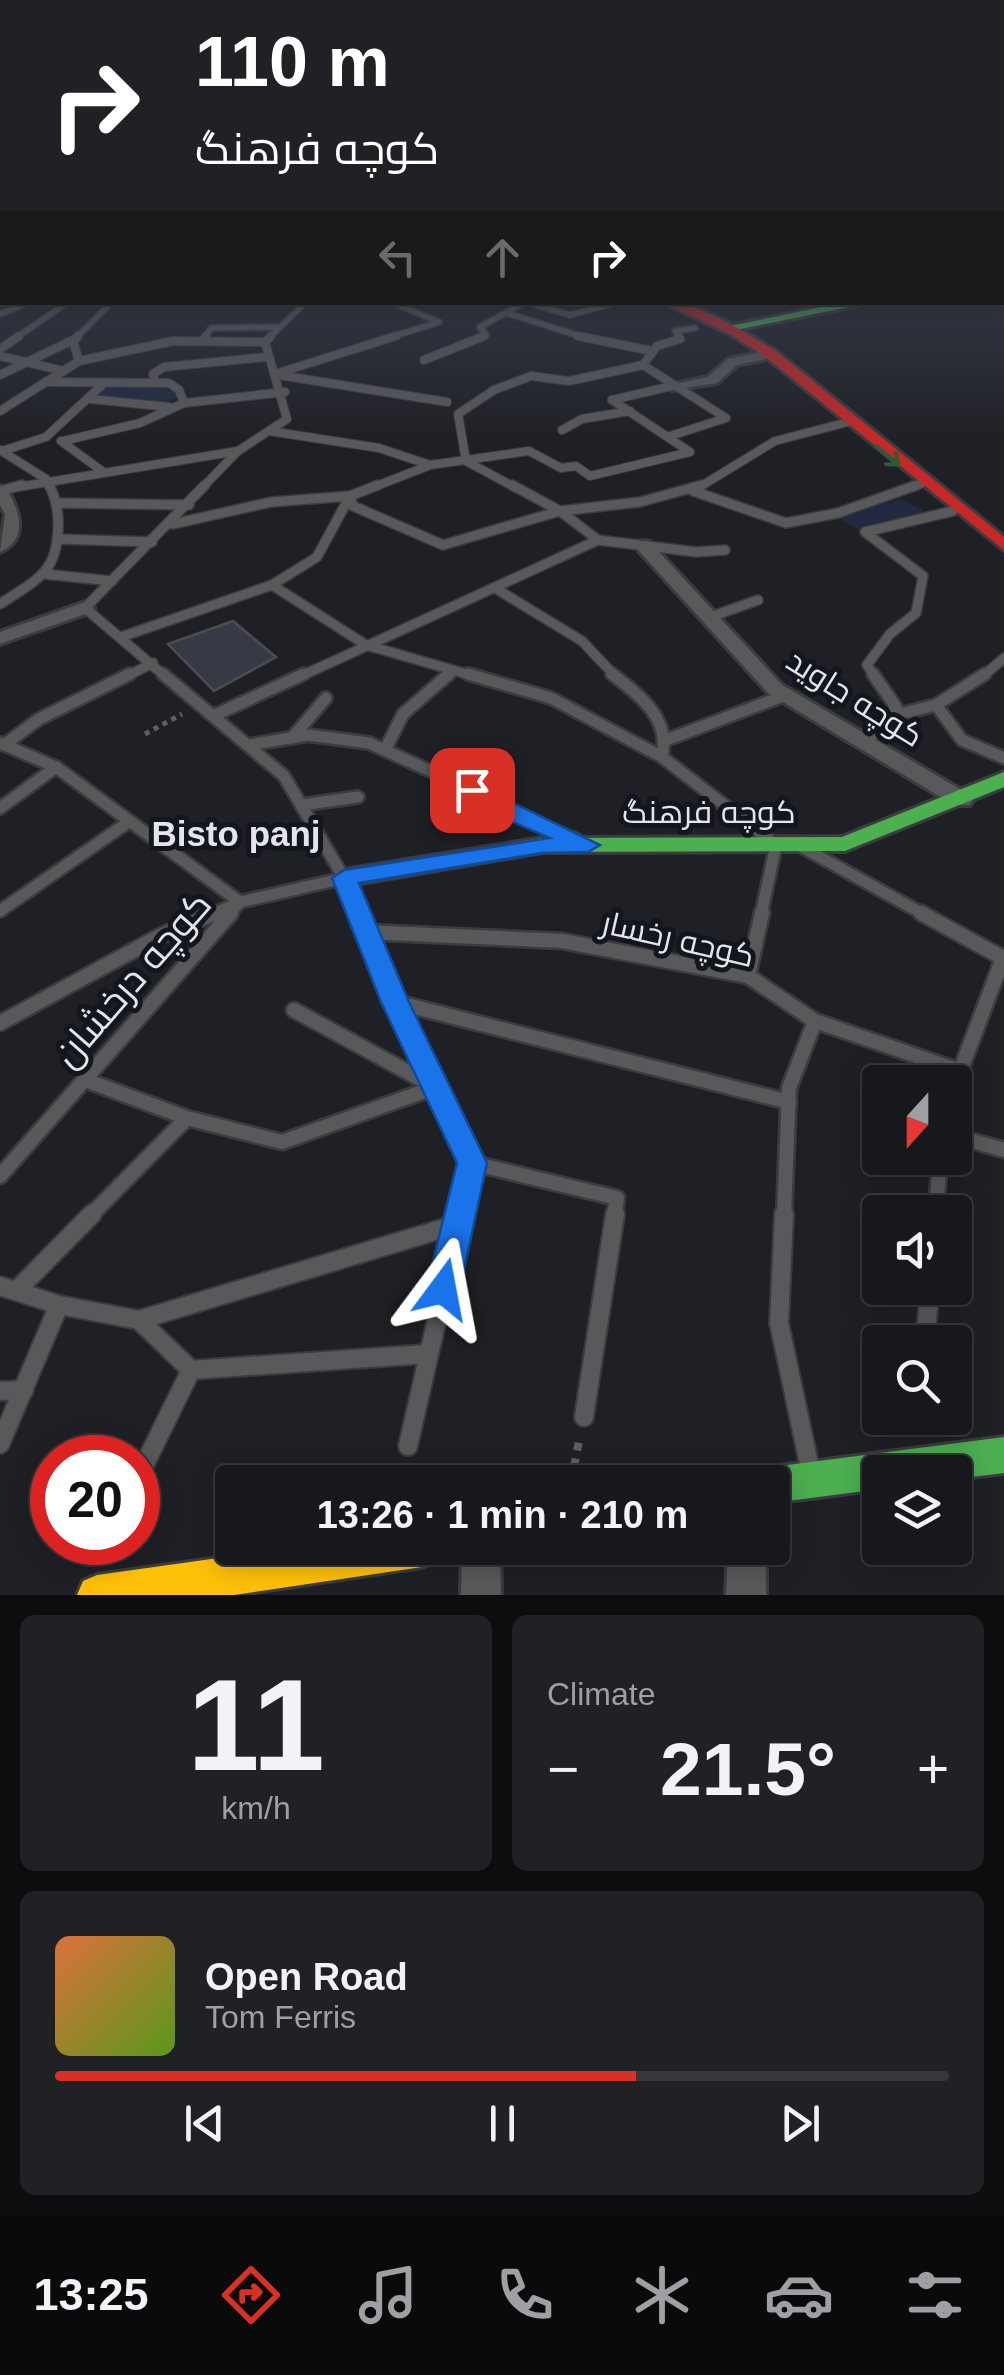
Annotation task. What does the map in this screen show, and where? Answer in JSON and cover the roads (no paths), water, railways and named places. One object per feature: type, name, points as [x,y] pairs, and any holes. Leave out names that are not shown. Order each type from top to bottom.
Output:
[{"type":"street","points":[[674,305],[796,352],[972,500],[1004,522]]},
{"type":"street","points":[[699,305],[771,354],[953,511],[1004,545]]},
{"type":"street","points":[[724,325],[821,305]]},
{"type":"street","points":[[724,325],[849,305]]},
{"type":"street","points":[[672,386],[712,380],[733,362],[771,354]]},
{"type":"street","points":[[0,491],[14,514],[3,540]]},
{"type":"street","name":"کوچه جاوید","points":[[644,546],[786,696],[962,800]]},
{"type":"street","points":[[0,638],[86,608]]},
{"type":"street","name":"کوچه فرهنگ","points":[[344,878],[542,845],[845,844],[962,800],[1004,779]]},
{"type":"street","points":[[790,1482],[1004,1455]]},
{"type":"street","points":[[97,1595],[304,1565]]},
{"type":"street","points":[[481,1565],[481,1595]]},
{"type":"street","points":[[746,1595],[747,1565]]},
{"type":"lane","points":[[0,352],[64,305]]},
{"type":"lane","points":[[80,361],[73,342],[109,305]]},
{"type":"lane","points":[[0,411],[18,392],[46,382],[80,361],[173,341],[264,342],[303,305]]},
{"type":"lane","points":[[275,374],[439,322],[398,305]]},
{"type":"lane","points":[[424,360],[486,336],[480,328],[522,305]]},
{"type":"lane","points":[[528,305],[570,315],[607,305]]},
{"type":"lane","points":[[508,313],[607,345],[652,351],[680,339],[675,331],[724,325]]},
{"type":"lane","points":[[203,340],[211,328],[280,327]]},
{"type":"lane","points":[[0,374],[76,338]]},
{"type":"lane","points":[[0,340],[16,340]]},
{"type":"lane","points":[[264,342],[267,357],[285,392],[288,418],[238,451],[86,608],[284,776],[344,878],[395,1002],[472,1163],[408,1446]]},
{"type":"lane","points":[[466,461],[466,437],[458,414],[494,390],[532,376],[569,381],[642,365],[652,351]]},
{"type":"lane","points":[[0,352],[64,371]]},
{"type":"lane","points":[[154,382],[154,374],[164,367],[267,357]]},
{"type":"lane","points":[[642,365],[726,418],[670,436]]},
{"type":"lane","points":[[275,374],[447,402]]},
{"type":"lane","points":[[46,382],[154,382],[179,390],[184,402]]},
{"type":"lane","points":[[1,450],[46,437],[92,399],[102,385]]},
{"type":"lane","points":[[170,524],[271,502],[350,496],[430,465],[529,450],[561,468],[576,466],[590,476],[631,464],[666,462],[690,452],[612,400],[672,386]]},
{"type":"lane","points":[[63,442],[140,423],[184,402],[285,392]]},
{"type":"lane","points":[[92,399],[173,408]]},
{"type":"lane","points":[[562,430],[582,419],[630,411]]},
{"type":"lane","points":[[350,496],[353,506],[443,545],[560,511],[693,491],[774,441],[848,422]]},
{"type":"lane","points":[[269,431],[379,448],[430,465]]},
{"type":"lane","points":[[46,437],[63,442],[102,470]]},
{"type":"lane","points":[[0,604],[44,574],[57,539],[59,503],[46,479],[1,450]]},
{"type":"lane","points":[[0,491],[46,479],[238,451]]},
{"type":"lane","points":[[466,461],[560,511],[598,540],[724,550]]},
{"type":"lane","points":[[693,491],[786,523],[838,513],[921,484]]},
{"type":"lane","points":[[121,636],[272,585],[317,557],[350,496]]},
{"type":"lane","points":[[59,503],[189,505]]},
{"type":"lane","points":[[866,743],[896,707],[866,665],[890,634],[916,613],[923,576],[865,532],[953,511]]},
{"type":"lane","points":[[57,539],[152,542]]},
{"type":"lane","points":[[214,714],[598,540]]},
{"type":"lane","points":[[44,574],[112,581]]},
{"type":"lane","points":[[272,585],[366,646],[551,698],[662,758],[787,845],[1004,958],[963,1065]]},
{"type":"lane","points":[[495,588],[582,642],[604,668],[646,700],[666,740],[662,758]]},
{"type":"lane","points":[[710,617],[758,600]]},
{"type":"lane","points":[[888,717],[936,706],[966,690],[1004,658]]},
{"type":"lane","points":[[2,744],[39,719],[152,663]]},
{"type":"lane","points":[[385,750],[403,714],[453,671]]},
{"type":"lane","points":[[666,740],[786,696]]},
{"type":"lane","points":[[292,738],[326,698]]},
{"type":"lane","points":[[936,706],[946,728],[967,745],[1004,758]]},
{"type":"lane","points":[[249,745],[308,735],[369,743],[472,790],[502,810],[588,845]]},
{"type":"lane","points":[[2,744],[56,767],[126,823],[240,902]]},
{"type":"lane","points":[[0,808],[56,767]]},
{"type":"lane","points":[[301,805],[358,797]]},
{"type":"lane","points":[[0,911],[126,823]]},
{"type":"lane","points":[[748,976],[787,845]]},
{"type":"lane","name":"کوچه درخشان","points":[[0,1176],[88,1081],[240,902],[344,878]]},
{"type":"lane","points":[[0,1023],[160,936],[240,902]]},
{"type":"lane","name":"کوچه رخسار","points":[[366,932],[562,941],[748,976],[816,1021],[926,1065]]},
{"type":"lane","points":[[395,1002],[789,1102]]},
{"type":"lane","points":[[294,1010],[436,1088]]},
{"type":"lane","points":[[812,1478],[779,1322],[790,1088],[816,1021]]},
{"type":"lane","points":[[88,1081],[187,1118],[282,1142],[436,1088]]},
{"type":"lane","points":[[187,1118],[8,1288],[59,1305],[139,1320],[458,1224]]},
{"type":"lane","points":[[972,1141],[1004,1150]]},
{"type":"lane","points":[[472,1163],[617,1198],[584,1418]]},
{"type":"lane","points":[[0,1444],[59,1305]]},
{"type":"lane","points":[[139,1320],[191,1370],[427,1354]]},
{"type":"lane","points":[[159,1435],[191,1370]]},
{"type":"lane","points":[[0,1391],[24,1390]]},
{"type":"district","name":"Bisto panj","points":[[236,834]]}]
